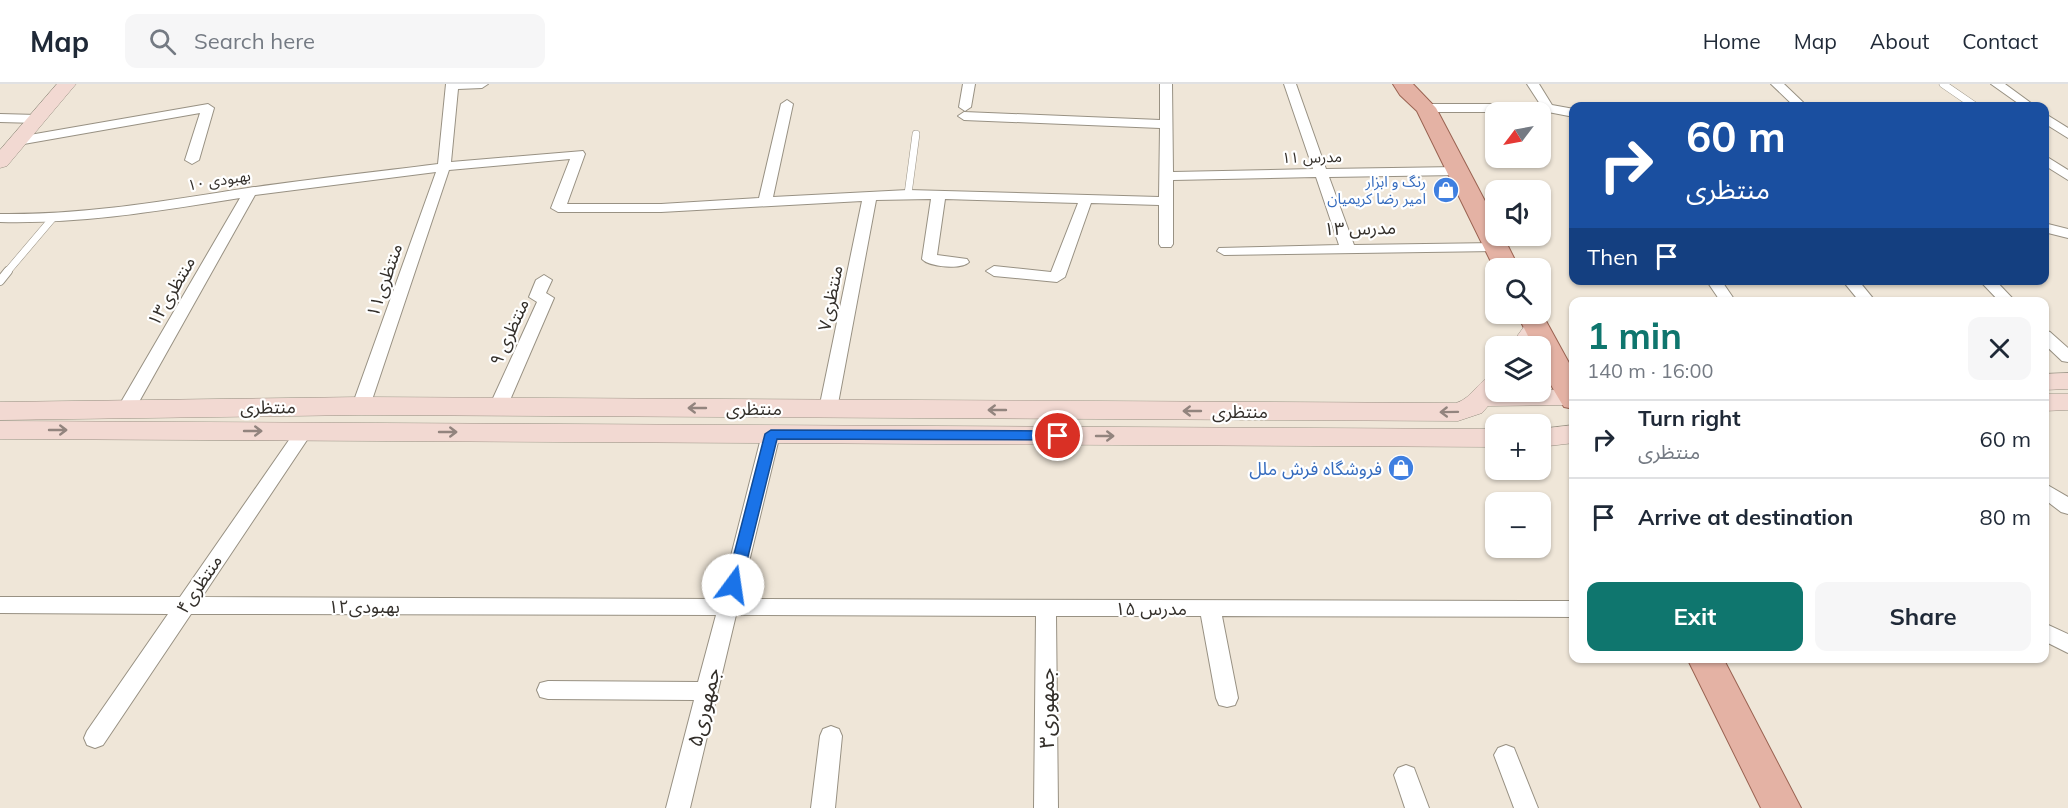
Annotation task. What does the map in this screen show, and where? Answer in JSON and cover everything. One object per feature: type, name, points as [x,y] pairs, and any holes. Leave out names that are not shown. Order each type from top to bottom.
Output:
[{"type":"main road","points":[[1403,84],[1407,91],[1426,108],[1502,258]]},
{"type":"main road","points":[[1423,84],[1426,90],[1426,108]]},
{"type":"main road","points":[[1529,329],[1569,392]]},
{"type":"main road","points":[[1708,663],[1780,808]]},
{"type":"street","points":[[0,162],[67,84]]},
{"type":"street","points":[[452,85],[482,84]]},
{"type":"street","points":[[969,84],[965,112],[1166,124]]},
{"type":"street","points":[[1166,84],[1166,244]]},
{"type":"street","points":[[1290,84],[1347,248]]},
{"type":"street","points":[[1533,84],[1544,102]]},
{"type":"street","points":[[1777,84],[1797,102]]},
{"type":"street","points":[[1997,84],[2023,102]]},
{"type":"street","name":"منتظری۱۱","points":[[361,406],[444,167],[452,85]]},
{"type":"street","points":[[787,104],[765,201],[908,194],[1166,201]]},
{"type":"street","points":[[18,141],[208,108],[192,160]]},
{"type":"street","points":[[1426,108],[1485,108]]},
{"type":"street","points":[[1551,109],[1569,112]]},
{"type":"street","points":[[0,118],[37,119]]},
{"type":"street","points":[[2049,121],[2068,134]]},
{"type":"street","name":"بهبودی ۱۰","points":[[0,218],[52,219],[124,212],[250,192],[444,167],[578,154],[558,208],[661,208],[765,201]]},
{"type":"street","points":[[2049,163],[2068,176]]},
{"type":"street","name":"مدرس ۱۱","points":[[1166,176],[1458,171]]},
{"type":"street","name":"منتظری۱۳","points":[[126,409],[250,192]]},
{"type":"street","name":"منتظری۷","points":[[828,409],[870,195]]},
{"type":"street","points":[[939,195],[930,259],[962,262]]},
{"type":"street","points":[[994,271],[1057,277],[1086,199]]},
{"type":"street","points":[[2049,228],[2068,234]]},
{"type":"street","name":"مدرس ۱۳","points":[[1224,251],[1496,247]]},
{"type":"street","name":"منتظری ۹","points":[[498,407],[546,298],[537,297],[544,280]]},
{"type":"street","points":[[1854,285],[1865,297]]},
{"type":"street","points":[[1991,285],[2004,297]]},
{"type":"street","points":[[2049,340],[2068,357]]},
{"type":"street","points":[[2049,382],[2068,381]]},
{"type":"street","name":"منتظری","points":[[5,424],[33,410],[361,406],[1458,412],[1473,407],[1485,394]]},
{"type":"street","points":[[1551,396],[1569,398]]},
{"type":"street","points":[[2049,403],[2068,402]]},
{"type":"street","points":[[1338,411],[1346,437]]},
{"type":"street","name":"منتظری","points":[[5,424],[304,431],[1485,438]]},
{"type":"street","name":"منتظری۴","points":[[95,738],[304,431]]},
{"type":"street","name":"جمهوری۵","points":[[678,808],[771,434]]},
{"type":"street","points":[[1551,437],[1569,435]]},
{"type":"street","points":[[2049,493],[2068,507]]},
{"type":"street","name":"بهبودی۱۲","points":[[0,604],[728,607]]},
{"type":"street","name":"مدرس ۱۵","points":[[728,607],[1569,609]]},
{"type":"street","name":"جمهوری۳","points":[[1046,608],[1046,808]]},
{"type":"street","points":[[1210,608],[1227,698]]},
{"type":"street","points":[[2049,634],[2068,644]]},
{"type":"street","points":[[548,690],[707,691]]},
{"type":"street","points":[[823,808],[831,736]]},
{"type":"street","points":[[1506,755],[1526,808]]},
{"type":"street","points":[[1406,776],[1417,808]]},
{"type":"lane","points":[[1943,84],[1969,102]]},
{"type":"lane","points":[[908,194],[916,134]]},
{"type":"lane","points":[[0,281],[52,219]]},
{"type":"place","name":"رنگ و ابزار امیر رضا کریمیان","points":[[1446,190]]},
{"type":"place","name":"فروشگاه فرش ملل","points":[[1401,468]]},
{"type":"route","points":[[733,585],[771,434],[1058,436]]}]
